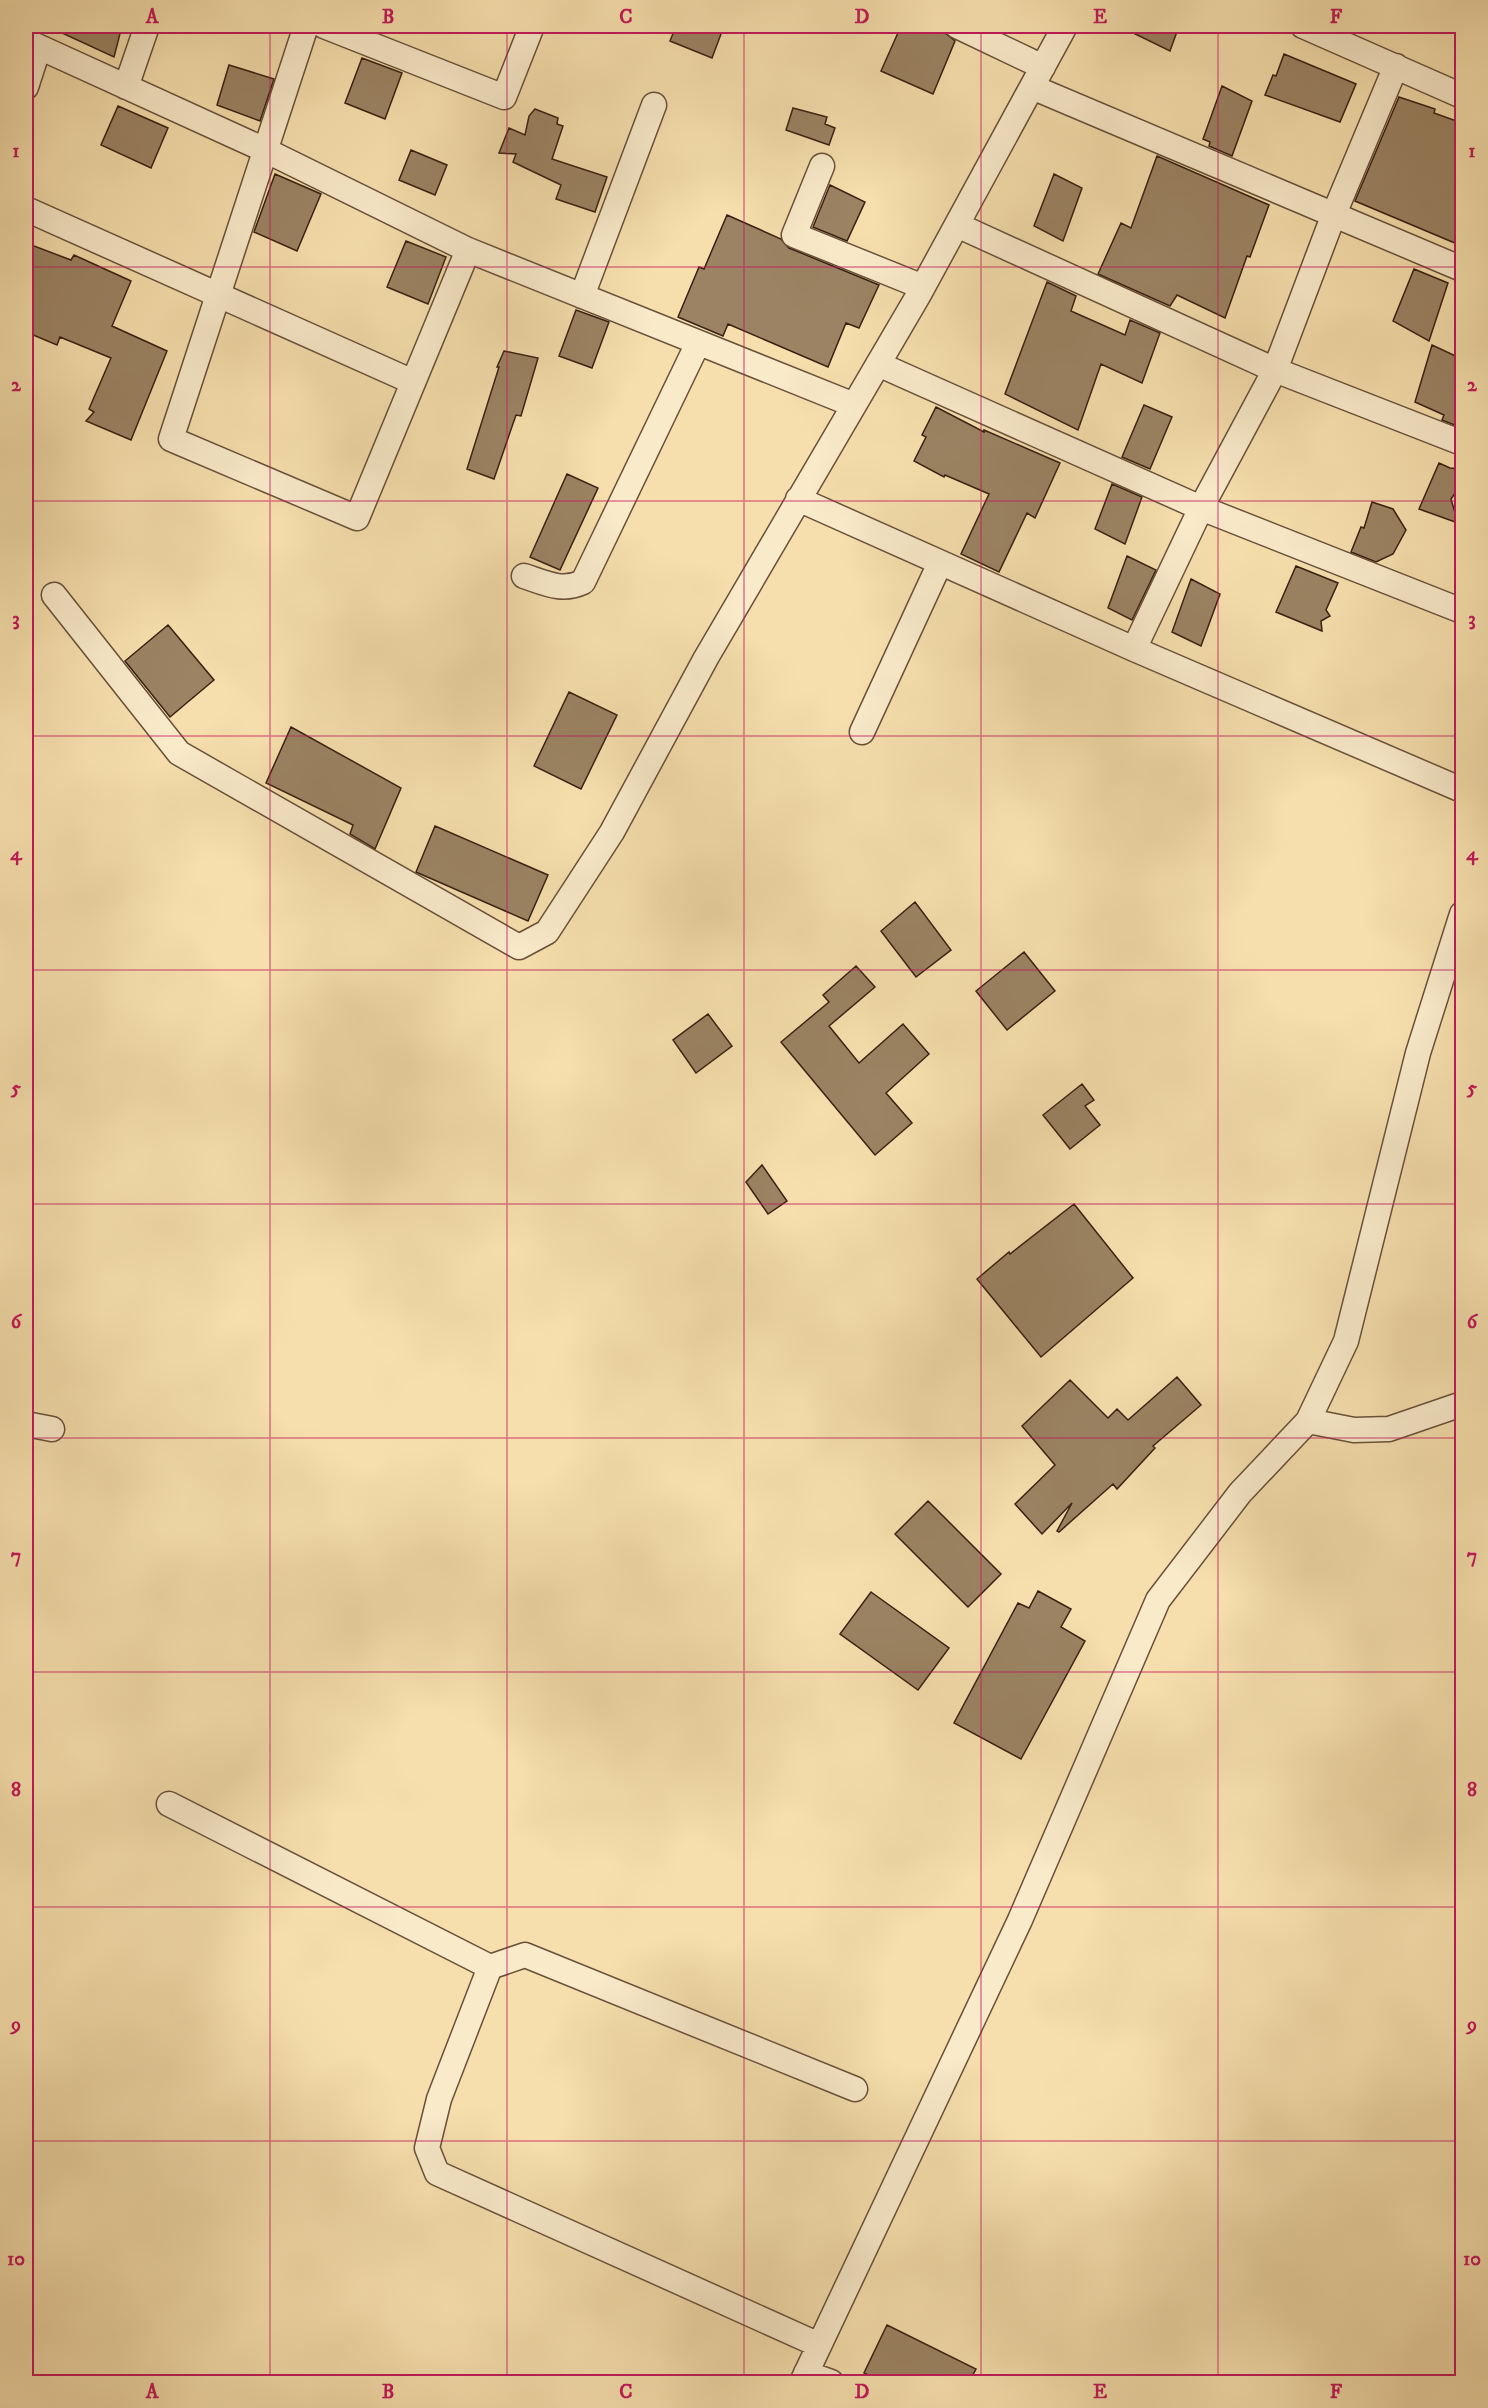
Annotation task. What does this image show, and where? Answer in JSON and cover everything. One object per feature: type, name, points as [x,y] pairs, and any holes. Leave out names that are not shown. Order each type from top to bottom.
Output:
[{"type":"street","points":[[126,87],[147,26]]},
{"type":"street","points":[[306,26],[171,439],[357,519],[468,250]]},
{"type":"street","points":[[324,26],[504,97],[532,26]]},
{"type":"street","points":[[957,26],[1037,77],[1334,214],[1462,269]]},
{"type":"street","points":[[54,595],[179,753],[519,947],[547,932],[612,832],[706,658],[957,225],[1065,26]]},
{"type":"street","points":[[1303,26],[1462,96]]},
{"type":"street","points":[[26,87],[32,44],[265,150],[468,250],[854,405]]},
{"type":"street","points":[[1134,650],[1201,508],[1275,370],[1334,214],[1396,66]]},
{"type":"street","points":[[582,296],[654,105]]},
{"type":"street","points":[[822,166],[794,235],[922,287]]},
{"type":"street","points":[[26,209],[413,382]]},
{"type":"street","points":[[957,225],[1275,370],[1462,443]]},
{"type":"street","points":[[524,576],[556,587],[572,587],[584,582],[698,343]]},
{"type":"street","points":[[878,364],[1201,508],[1462,611]]},
{"type":"street","points":[[798,499],[1134,650],[1462,790]]},
{"type":"street","points":[[862,732],[940,563]]},
{"type":"street","points":[[831,2382],[804,2378],[1020,1920],[1158,1600],[1240,1493],[1308,1421],[1346,1341],[1418,1053],[1462,914]]},
{"type":"street","points":[[1308,1421],[1353,1430],[1389,1429],[1462,1404]]},
{"type":"street","points":[[26,1424],[51,1429]]},
{"type":"street","points":[[169,1804],[490,1967],[525,1954],[855,2089]]},
{"type":"street","points":[[490,1967],[439,2099],[427,2148],[437,2173],[819,2345]]},
{"type":"building","points":[[47,26],[122,26],[114,57]]},
{"type":"building","points":[[676,26],[724,26],[712,58],[670,41]]},
{"type":"building","points":[[901,26],[928,26],[945,33],[955,41],[933,94],[881,71]]},
{"type":"building","points":[[1119,26],[1179,26],[1170,51]]},
{"type":"building","points":[[1284,54],[1356,84],[1340,122],[1265,95],[1273,75],[1276,76]]},
{"type":"building","points":[[362,58],[402,73],[385,119],[345,103]]},
{"type":"building","points":[[229,65],[274,79],[260,121],[217,105]]},
{"type":"building","points":[[1222,86],[1252,101],[1232,156],[1209,146],[1210,142],[1203,139]]},
{"type":"building","points":[[1399,97],[1435,109],[1434,113],[1462,123],[1462,246],[1355,201]]},
{"type":"building","points":[[118,106],[168,128],[151,168],[101,145]]},
{"type":"building","points":[[793,108],[827,117],[825,124],[835,128],[829,145],[786,130]]},
{"type":"building","points":[[535,109],[558,118],[557,124],[563,126],[552,159],[607,177],[595,212],[556,199],[561,185],[513,162],[516,154],[499,153],[509,128],[525,135],[529,116]]},
{"type":"building","points":[[411,150],[447,165],[435,195],[399,180]]},
{"type":"building","points":[[1157,156],[1269,205],[1250,257],[1247,256],[1225,318],[1177,295],[1170,306],[1098,274],[1121,223],[1131,228]]},
{"type":"building","points":[[275,174],[321,194],[297,251],[254,232]]},
{"type":"building","points":[[1054,174],[1082,188],[1063,241],[1034,226]]},
{"type":"building","points":[[830,185],[865,202],[847,241],[813,227]]},
{"type":"building","points":[[727,215],[781,239],[789,248],[879,285],[859,328],[846,323],[828,367],[728,324],[723,336],[678,317],[699,267],[704,269]]},
{"type":"building","points":[[406,241],[446,257],[428,304],[387,287]]},
{"type":"building","points":[[26,243],[71,260],[74,255],[131,281],[112,326],[167,351],[131,440],[86,421],[94,412],[89,409],[111,358],[60,337],[57,345],[26,332]]},
{"type":"building","points":[[1414,269],[1448,283],[1429,341],[1393,321]]},
{"type":"building","points":[[1047,282],[1076,296],[1071,311],[1125,335],[1130,320],[1160,333],[1142,383],[1101,364],[1078,430],[1005,394]]},
{"type":"building","points":[[576,310],[609,322],[592,368],[559,356]]},
{"type":"building","points":[[1432,345],[1462,359],[1462,428],[1442,420],[1444,415],[1415,402]]},
{"type":"building","points":[[504,351],[538,358],[521,416],[516,415],[494,479],[467,469],[499,367],[497,367]]},
{"type":"building","points":[[1144,405],[1172,417],[1150,469],[1122,457]]},
{"type":"building","points":[[936,407],[984,432],[984,430],[1060,463],[1035,518],[1027,513],[999,572],[961,554],[989,494],[945,475],[944,477],[914,461],[926,437],[922,435]]},
{"type":"building","points":[[1439,463],[1450,468],[1462,469],[1462,483],[1451,499],[1458,523],[1419,509]]},
{"type":"building","points":[[567,474],[598,488],[560,570],[530,557]]},
{"type":"building","points":[[1112,484],[1142,497],[1125,544],[1095,529]]},
{"type":"building","points":[[1372,502],[1393,509],[1406,530],[1393,554],[1376,562],[1351,552],[1361,527],[1364,528]]},
{"type":"building","points":[[1127,556],[1156,570],[1132,620],[1108,608]]},
{"type":"building","points":[[1296,566],[1338,583],[1326,610],[1330,616],[1321,621],[1322,631],[1276,612]]},
{"type":"building","points":[[1191,579],[1220,594],[1201,646],[1172,632]]},
{"type":"building","points":[[168,625],[214,680],[170,717],[125,661]]},
{"type":"building","points":[[569,692],[617,715],[581,789],[534,766]]},
{"type":"building","points":[[291,727],[401,788],[375,849],[350,834],[353,825],[266,783]]},
{"type":"building","points":[[435,826],[548,875],[528,921],[416,872]]},
{"type":"building","points":[[915,902],[951,950],[916,977],[881,931]]},
{"type":"building","points":[[1024,952],[1055,991],[1007,1030],[976,991]]},
{"type":"building","points":[[856,966],[875,987],[829,1026],[859,1063],[903,1024],[929,1054],[886,1093],[912,1123],[875,1155],[781,1042],[829,1002],[823,995]]},
{"type":"building","points":[[708,1014],[732,1046],[696,1073],[673,1040]]},
{"type":"building","points":[[1082,1084],[1094,1100],[1085,1106],[1100,1125],[1070,1149],[1043,1115]]},
{"type":"building","points":[[762,1165],[787,1201],[768,1214],[746,1182]]},
{"type":"building","points":[[1074,1204],[1133,1278],[1041,1357],[977,1279]]},
{"type":"building","points":[[1177,1377],[1201,1405],[1153,1446],[1155,1448],[1117,1489],[1113,1484],[1059,1532],[1057,1531],[1072,1503],[1042,1534],[1015,1504],[1055,1465],[1022,1426],[1070,1380],[1108,1418],[1117,1409],[1128,1420]]},
{"type":"building","points":[[928,1501],[1001,1574],[968,1607],[895,1534]]},
{"type":"building","points":[[1038,1591],[1071,1609],[1061,1627],[1085,1641],[1021,1759],[954,1723],[1018,1603],[1029,1608]]},
{"type":"building","points":[[871,1592],[949,1648],[918,1690],[840,1634]]},
{"type":"building","points":[[887,2325],[976,2369],[969,2382],[884,2382],[864,2373]]}]
